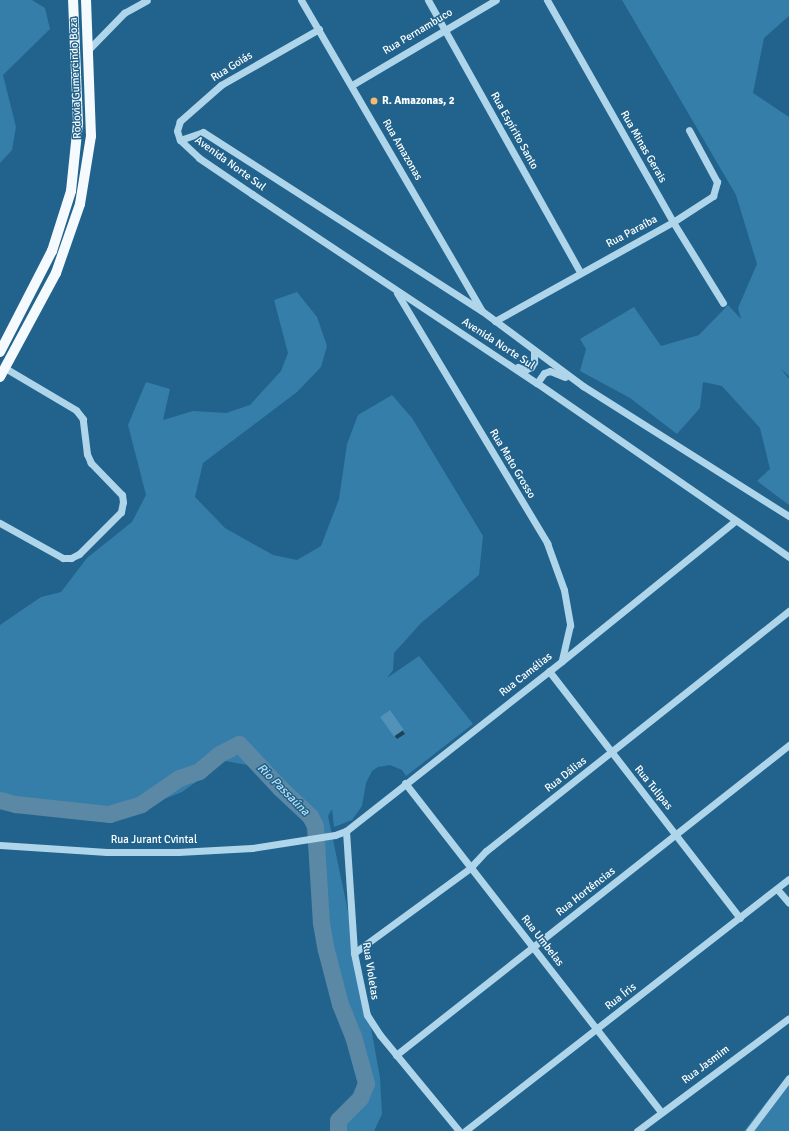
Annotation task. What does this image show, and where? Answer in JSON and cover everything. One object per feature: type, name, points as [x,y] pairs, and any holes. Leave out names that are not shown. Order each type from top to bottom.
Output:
[{"type":"main road","name":"Rodovia Gumercindo Boza","points":[[0,352],[45,268],[59,231],[71,190],[78,123],[73,0]]},
{"type":"main road","name":"Rodovia Gumercindo Boza","points":[[2,372],[56,273],[80,204],[91,136],[86,0]]},
{"type":"street","points":[[88,50],[124,13],[147,0]]},
{"type":"street","name":"Rua Amazonas","points":[[301,0],[352,85],[482,311]]},
{"type":"street","name":"Rua Espírito Santo","points":[[428,0],[580,272]]},
{"type":"street","name":"Rua Pernambuco","points":[[352,85],[445,28],[496,0]]},
{"type":"street","name":"Rua Minas Gerais","points":[[546,0],[673,222],[723,303]]},
{"type":"street","name":"Rua Goiás","points":[[180,140],[177,131],[180,121],[221,85],[319,29]]},
{"type":"street","name":"Rua Paraíba","points":[[495,320],[673,222],[713,196],[717,189],[718,182],[690,130]]},
{"type":"street","name":"Avenida Norte Sul","points":[[789,516],[584,386],[534,352],[482,311],[203,132],[180,140],[199,158],[396,291],[537,383],[789,557]]},
{"type":"street","name":"Rua Mato Grosso","points":[[396,291],[547,543],[564,590],[570,625],[562,661]]},
{"type":"street","points":[[499,358],[525,370],[534,362],[534,352]]},
{"type":"street","points":[[537,383],[544,373],[550,371],[584,386]]},
{"type":"street","points":[[0,523],[63,558],[72,558],[79,554],[121,512],[123,502],[122,495],[91,462],[86,454],[83,419],[76,410],[2,372]]},
{"type":"street","name":"Rua Camélias","points":[[325,838],[346,831],[405,783],[562,661],[735,521]]},
{"type":"street","name":"Rua Dálias","points":[[354,953],[470,868],[486,851],[789,611]]},
{"type":"street","name":"Rua Tulipas","points":[[549,671],[740,918]]},
{"type":"street","name":"Rua Hortências","points":[[396,1055],[789,745]]},
{"type":"street","name":"Rua Umbelas","points":[[405,783],[661,1112]]},
{"type":"street","name":"Rua Violetas","points":[[346,831],[354,953],[367,1015],[396,1055],[459,1131]]},
{"type":"street","name":"Rua Jurant Cvintal","points":[[0,845],[106,852],[178,852],[308,841],[325,838]]},
{"type":"street","name":"Rua Íris","points":[[465,1131],[789,879]]},
{"type":"street","points":[[777,889],[789,903]]},
{"type":"street","name":"Rua Jasmim","points":[[637,1131],[789,1018]]},
{"type":"street","points":[[749,1131],[789,1078]]},
{"type":"shaded area","points":[[0,0],[32,0],[45,8],[50,29],[3,75],[16,127],[12,150],[0,163]]},
{"type":"shaded area","points":[[622,0],[789,0],[789,16],[764,38],[753,93],[789,117],[789,376],[781,369],[789,379],[789,505],[757,481],[770,469],[760,428],[722,386],[703,382],[700,408],[677,434],[630,398],[580,371],[586,349],[580,339],[634,307],[661,346],[699,335],[728,305],[741,319],[738,308],[757,264],[736,195]]},
{"type":"shaded area","points":[[297,292],[317,317],[327,346],[321,367],[297,392],[203,463],[195,497],[225,528],[273,555],[297,560],[321,546],[339,499],[347,444],[358,415],[392,395],[412,418],[483,536],[479,575],[421,623],[394,653],[393,670],[387,678],[419,656],[473,724],[406,776],[402,770],[390,765],[378,767],[372,771],[366,783],[362,806],[352,820],[334,827],[332,809],[328,816],[363,983],[380,1078],[382,1114],[374,1131],[332,1131],[356,1100],[359,1080],[327,947],[315,834],[253,766],[225,761],[182,792],[118,817],[11,810],[0,806],[0,625],[41,597],[61,592],[87,558],[132,522],[146,495],[128,425],[146,382],[170,389],[163,420],[193,411],[226,413],[250,405],[281,371],[288,353],[274,300]]},
{"type":"shaded area","points":[[789,1079],[789,1131],[744,1131],[772,1095]]},
{"type":"building","points":[[390,710],[404,730],[394,737],[380,717]]},
{"type":"waterway","name":"Rio Passaúna","points":[[0,800],[15,804],[109,814],[141,804],[179,778],[199,771],[219,754],[239,744],[280,788],[310,816],[315,826],[321,923],[326,950],[340,1004],[353,1036],[366,1083],[360,1098],[338,1120],[338,1131]]},
{"type":"place","name":"R. Amazonas, 2","points":[[374,101]]}]
